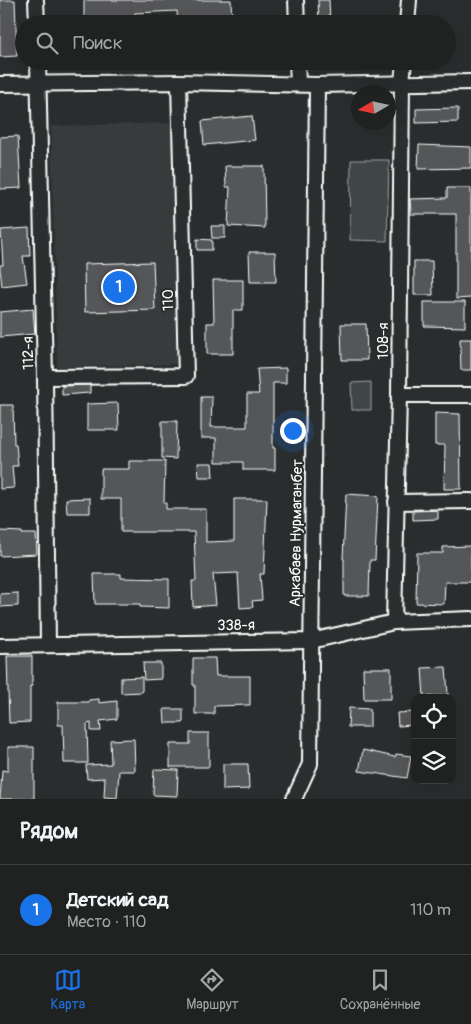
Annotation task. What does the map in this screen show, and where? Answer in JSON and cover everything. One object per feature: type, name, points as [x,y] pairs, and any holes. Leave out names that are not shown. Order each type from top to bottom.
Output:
[{"type":"street","points":[[36,0],[37,15]]},
{"type":"street","points":[[296,0],[297,15]]},
{"type":"street","points":[[408,15],[410,0]]},
{"type":"street","name":"112-я","points":[[38,70],[45,377],[48,644]]},
{"type":"street","points":[[297,70],[298,84]]},
{"type":"street","name":"108-я","points":[[394,622],[403,70]]},
{"type":"street","points":[[0,84],[179,82],[317,85],[471,82]]},
{"type":"street","name":"110","points":[[45,377],[186,376],[179,82]]},
{"type":"street","name":"Аркабаев Нурмаганбет","points":[[294,799],[310,764],[317,85]]},
{"type":"street","points":[[399,395],[471,395]]},
{"type":"street","points":[[396,502],[471,501]]},
{"type":"street","name":"338-я","points":[[0,646],[311,641],[394,622],[471,618]]},
{"type":"shaded area","points":[[174,123],[180,364],[57,367],[51,126]]},
{"type":"shaded area","points":[[351,160],[389,160],[387,241],[350,240]]},
{"type":"shaded area","points":[[371,382],[371,410],[352,410],[351,383]]},
{"type":"building","points":[[0,0],[15,0],[15,56],[0,57]]},
{"type":"building","points":[[84,0],[231,0],[232,15],[177,15],[177,11],[135,13],[135,15],[84,15]]},
{"type":"building","points":[[318,0],[329,0],[330,15],[319,15]]},
{"type":"building","points":[[458,108],[458,122],[416,123],[416,109]]},
{"type":"building","points":[[252,116],[255,140],[204,145],[202,121]]},
{"type":"building","points":[[18,136],[21,188],[0,189],[0,137]]},
{"type":"building","points":[[419,145],[471,147],[471,168],[418,169]]},
{"type":"building","points":[[225,166],[264,166],[265,228],[228,226],[230,187],[226,187]]},
{"type":"building","points":[[447,188],[471,188],[471,298],[456,299],[456,214],[411,214],[410,199],[447,198]]},
{"type":"building","points":[[211,226],[225,226],[225,238],[212,238]]},
{"type":"building","points":[[29,228],[30,256],[23,256],[27,283],[2,286],[0,269],[0,265],[3,265],[1,230]]},
{"type":"building","points":[[197,239],[212,240],[212,250],[197,250]]},
{"type":"building","points":[[249,252],[275,252],[276,282],[250,282]]},
{"type":"building","points":[[414,261],[432,261],[433,295],[414,295]]},
{"type":"building","points":[[153,262],[155,310],[85,312],[84,264]]},
{"type":"building","points":[[213,280],[243,280],[243,310],[233,310],[233,354],[207,354],[207,323],[214,323]]},
{"type":"building","points":[[424,302],[465,302],[465,327],[424,326]]},
{"type":"building","points":[[33,309],[35,334],[0,337],[0,312]]},
{"type":"building","points":[[341,324],[366,324],[367,360],[342,360]]},
{"type":"building","points":[[460,339],[471,339],[471,370],[461,370]]},
{"type":"building","points":[[286,368],[286,383],[273,383],[275,470],[243,470],[243,462],[216,462],[216,438],[201,438],[201,397],[212,397],[211,427],[247,427],[247,394],[259,394],[257,369]]},
{"type":"building","points":[[90,385],[90,393],[62,395],[62,386]]},
{"type":"building","points":[[118,403],[119,430],[87,430],[87,404]]},
{"type":"building","points":[[0,405],[13,405],[14,444],[16,444],[18,466],[12,466],[14,488],[0,489]]},
{"type":"building","points":[[435,413],[460,414],[461,489],[444,489],[445,445],[435,445]]},
{"type":"building","points":[[162,421],[177,421],[176,459],[162,458]]},
{"type":"building","points":[[129,461],[165,461],[164,503],[166,503],[166,509],[206,509],[206,542],[234,541],[234,499],[267,499],[264,574],[260,574],[262,600],[252,601],[253,607],[240,608],[238,573],[213,574],[216,605],[193,607],[192,581],[196,581],[194,532],[121,532],[121,499],[101,499],[101,469],[129,469]]},
{"type":"building","points":[[198,463],[212,463],[213,477],[199,477]]},
{"type":"building","points":[[346,494],[378,496],[375,560],[370,560],[369,596],[344,596],[343,559]]},
{"type":"building","points":[[90,498],[90,513],[67,513],[66,499]]},
{"type":"building","points":[[438,510],[438,519],[413,520],[413,511]]},
{"type":"building","points":[[0,531],[36,534],[37,554],[0,556]]},
{"type":"building","points":[[471,546],[471,582],[445,582],[444,604],[416,603],[417,553],[443,553],[443,547]]},
{"type":"building","points":[[94,574],[121,574],[121,578],[169,579],[169,608],[140,607],[140,604],[95,604]]},
{"type":"building","points":[[18,593],[18,606],[0,607],[0,594]]},
{"type":"building","points":[[7,656],[32,656],[30,722],[9,723]]},
{"type":"building","points":[[193,658],[215,658],[216,676],[250,676],[250,705],[214,706],[214,714],[195,714]]},
{"type":"building","points":[[143,663],[161,663],[161,679],[144,680]]},
{"type":"building","points":[[446,667],[448,694],[424,694],[422,668]]},
{"type":"building","points":[[363,668],[391,668],[391,699],[364,699]]},
{"type":"building","points":[[142,677],[142,692],[121,693],[121,678]]},
{"type":"building","points":[[99,699],[99,703],[117,701],[117,719],[100,721],[101,731],[91,731],[91,723],[87,724],[88,763],[64,763],[63,725],[58,725],[58,702],[89,702],[89,700]]},
{"type":"building","points":[[349,708],[370,709],[370,727],[348,727]]},
{"type":"building","points":[[164,709],[183,709],[183,723],[165,723]]},
{"type":"building","points":[[411,712],[411,725],[398,726],[397,713]]},
{"type":"building","points":[[190,733],[209,733],[209,767],[170,767],[170,744],[190,744]]},
{"type":"building","points":[[134,739],[135,771],[119,771],[117,798],[104,797],[105,778],[87,779],[86,765],[111,764],[110,740]]},
{"type":"building","points":[[8,747],[34,747],[34,799],[0,799],[2,770],[8,771]]},
{"type":"building","points":[[363,750],[395,757],[396,754],[411,756],[407,778],[359,771]]},
{"type":"building","points":[[223,764],[248,764],[249,789],[223,790]]},
{"type":"building","points":[[154,769],[178,770],[177,796],[153,795]]},
{"type":"place","name":"Детский сад","points":[[119,287]]}]
